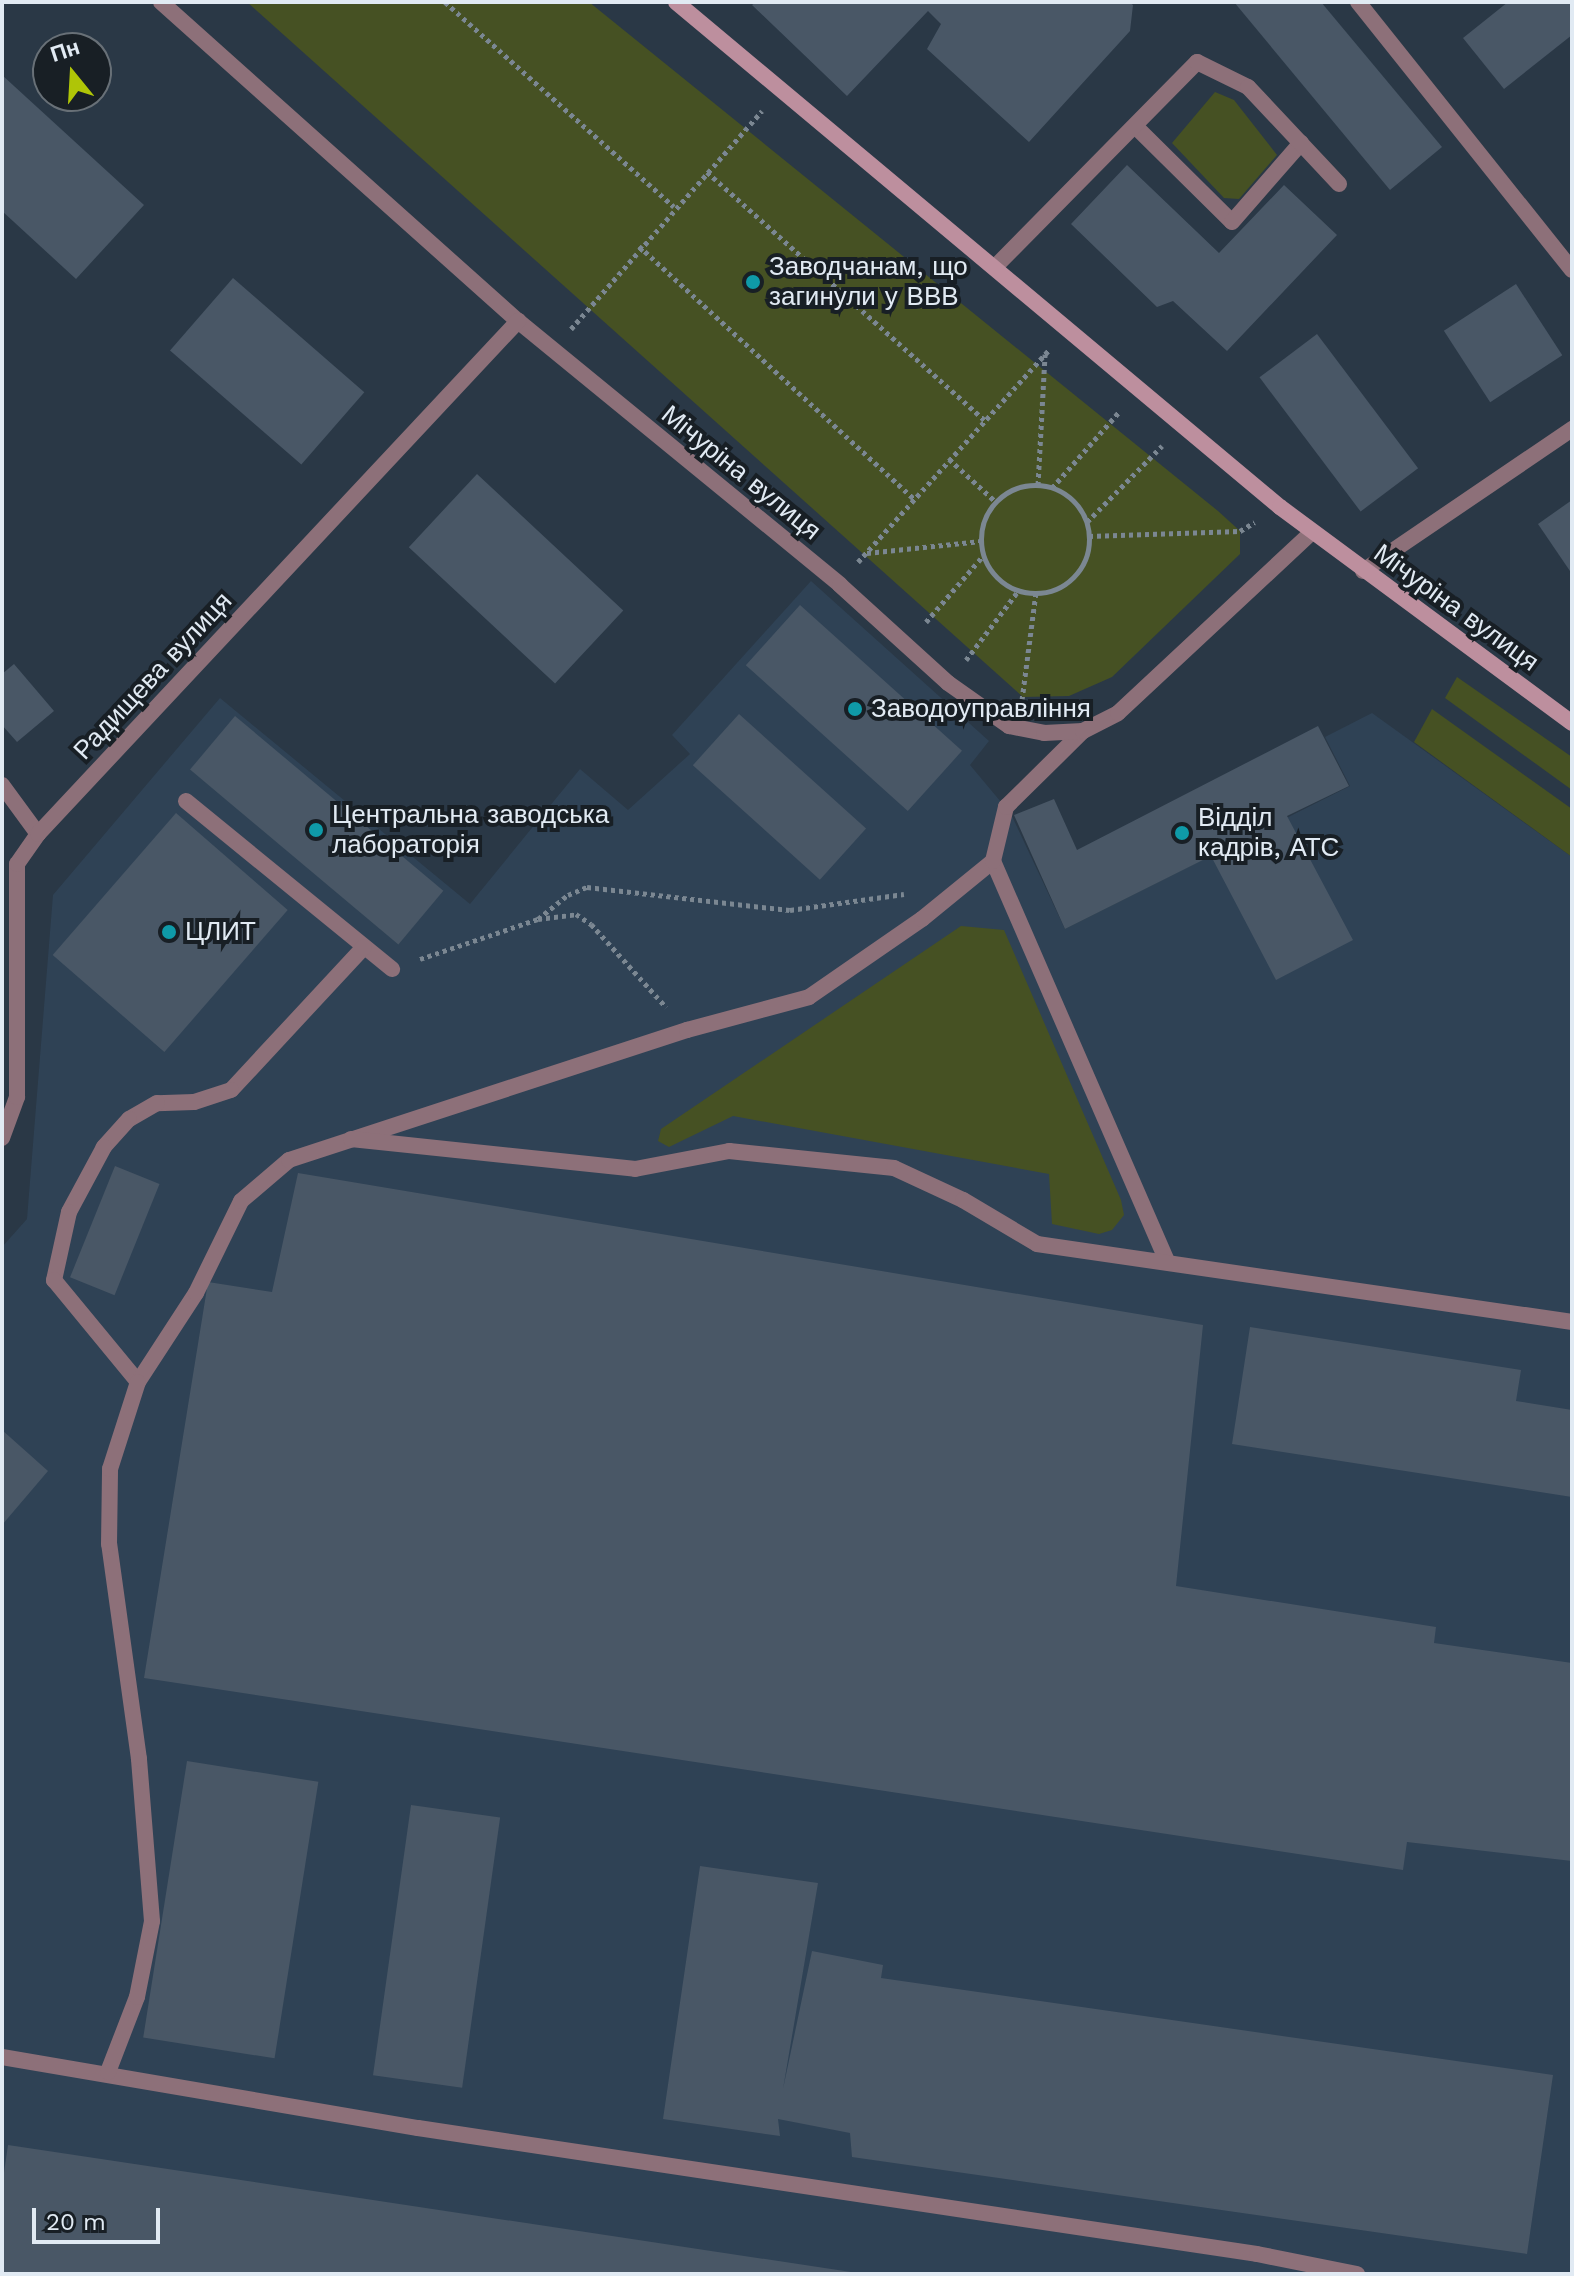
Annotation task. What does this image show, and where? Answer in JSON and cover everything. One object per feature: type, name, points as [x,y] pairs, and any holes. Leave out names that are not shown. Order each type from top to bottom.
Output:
[{"type":"street","name":"Мічуріна вулиця","points":[[161,2],[553,351],[840,585],[948,683],[1009,726],[1044,733],[1083,731],[1118,713],[1312,532]]},
{"type":"street","name":"Мічуріна вулиця","points":[[676,2],[1280,507],[1572,723]]},
{"type":"street","points":[[1358,2],[1572,270]]},
{"type":"street","points":[[995,267],[1197,62],[1248,87],[1339,184]]},
{"type":"street","points":[[1135,126],[1232,222],[1301,143]]},
{"type":"street","name":"Радищева вулиця","points":[[2,1138],[17,1097],[17,864],[38,834],[518,321]]},
{"type":"street","points":[[1363,571],[1572,429]]},
{"type":"street","points":[[1083,731],[1006,807],[993,861],[1167,1262]]},
{"type":"street","points":[[2,785],[38,834]]},
{"type":"street","points":[[186,801],[392,969]]},
{"type":"street","points":[[108,2072],[137,1997],[152,1921],[139,1759],[109,1544],[110,1469],[138,1382],[196,1293],[241,1201],[289,1160],[343,1138],[687,1030],[809,997],[993,861]]},
{"type":"street","points":[[138,1382],[54,1280],[69,1212],[104,1147],[129,1119],[157,1103],[194,1102],[231,1090],[364,947]]},
{"type":"street","points":[[343,1138],[635,1169],[729,1151],[894,1168],[963,1200],[1037,1244],[1572,1322]]},
{"type":"street","points":[[2,2057],[108,2072],[418,2128],[1242,2251],[1357,2274]]},
{"type":"path","points":[[445,2],[674,207]]},
{"type":"path","points":[[553,351],[639,246],[782,89]]},
{"type":"path","points":[[707,172],[984,420]]},
{"type":"path","points":[[639,246],[914,499]]},
{"type":"path","points":[[840,585],[1068,328]]},
{"type":"path","points":[[1038,485],[1045,354]]},
{"type":"path","points":[[1052,488],[1140,390]]},
{"type":"path","points":[[1087,522],[1183,426]]},
{"type":"path","points":[[949,459],[995,501]]},
{"type":"path","points":[[1038,485],[1052,488],[1075,503],[1087,522],[1089,536],[1084,564],[1070,581],[1036,592],[1019,590],[992,574],[983,556],[981,541],[986,514],[995,501],[1018,487],[1038,485]]},
{"type":"path","points":[[1089,536],[1240,531],[1280,507]]},
{"type":"path","points":[[865,554],[981,541]]},
{"type":"path","points":[[906,644],[983,556]]},
{"type":"path","points":[[948,683],[1019,590]]},
{"type":"path","points":[[1009,726],[1023,697],[1036,592]]},
{"type":"path","points":[[538,919],[568,895],[587,887],[790,910],[960,886]]},
{"type":"path","points":[[392,969],[538,919],[576,914],[591,924],[687,1030]]},
{"type":"shaded area","points":[[811,581],[989,741],[970,765],[1011,814],[1065,929],[1350,786],[1325,737],[1372,713],[1572,857],[1572,2274],[2,2274],[2,1247],[27,1219],[53,895],[220,698],[470,904],[580,769],[628,810],[690,754],[672,735]]},
{"type":"green space","points":[[247,2],[589,2],[1218,511],[1240,531],[1240,554],[1112,677],[1069,696],[1023,697]]},
{"type":"green space","points":[[1215,92],[1234,100],[1277,155],[1239,199],[1224,198],[1172,143]]},
{"type":"green space","points":[[1457,677],[1572,757],[1572,790],[1445,698]]},
{"type":"green space","points":[[1432,709],[1572,809],[1572,857],[1414,742]]},
{"type":"green space","points":[[961,926],[1004,930],[1121,1200],[1124,1215],[1112,1230],[1099,1234],[1052,1224],[1049,1174],[733,1116],[669,1147],[658,1141],[661,1129]]},
{"type":"building","points":[[756,2],[1129,2],[1133,5],[1130,31],[1029,142],[927,49],[941,24],[928,11],[847,96],[752,5]]},
{"type":"building","points":[[1234,2],[1321,2],[1442,147],[1390,190]]},
{"type":"building","points":[[1508,2],[1572,2],[1572,35],[1504,89],[1463,38]]},
{"type":"building","points":[[2,75],[32,102],[32,112],[42,112],[144,205],[76,279],[2,211]]},
{"type":"building","points":[[1127,165],[1219,253],[1284,185],[1337,235],[1227,351],[1173,301],[1157,307],[1071,224]]},
{"type":"building","points":[[233,278],[364,392],[301,465],[170,350]]},
{"type":"building","points":[[1516,284],[1562,355],[1490,402],[1444,331]]},
{"type":"building","points":[[1317,334],[1418,468],[1361,512],[1259,377]]},
{"type":"building","points":[[477,474],[623,610],[555,684],[409,547]]},
{"type":"building","points":[[1572,500],[1572,574],[1538,524]]},
{"type":"building","name":"Заводоуправління","points":[[800,605],[962,751],[908,811],[746,665]]},
{"type":"building","points":[[14,664],[54,711],[17,742],[2,725],[2,674]]},
{"type":"building","points":[[739,714],[866,828],[820,880],[693,765]]},
{"type":"building","name":"Центральна заводська лабораторія","points":[[235,716],[443,891],[398,944],[190,770]]},
{"type":"building","name":"Відділ кадрів, АТС","points":[[1318,726],[1349,786],[1287,816],[1353,940],[1276,980],[1211,856],[1065,929],[1014,815],[1054,799],[1077,850]]},
{"type":"building","name":"ЦЛИТ","points":[[176,813],[288,910],[164,1052],[53,955]]},
{"type":"building","points":[[115,1166],[160,1184],[115,1295],[70,1277]]},
{"type":"building","points":[[298,1173],[1203,1325],[1176,1586],[1436,1627],[1434,1643],[1572,1663],[1572,1861],[1407,1842],[1403,1870],[144,1678],[208,1282],[272,1292]]},
{"type":"building","points":[[1250,1327],[1521,1370],[1516,1401],[1572,1410],[1572,1497],[1232,1444]]},
{"type":"building","points":[[2,1430],[48,1471],[2,1525]]},
{"type":"building","points":[[187,1761],[318,1782],[275,2058],[143,2038]]},
{"type":"building","points":[[411,1805],[500,1818],[462,2088],[373,2075]]},
{"type":"building","points":[[700,1866],[818,1883],[783,2089],[812,1951],[883,1965],[881,1978],[1553,2075],[1527,2254],[852,2157],[850,2133],[778,2119],[780,2136],[663,2119]]},
{"type":"building","points":[[8,2145],[851,2274],[2,2274],[2,2186]]},
{"type":"place","name":"Заводчанам, що загинули у ВВВ","points":[[753,282]]},
{"type":"place","name":"Заводоуправління","points":[[855,709]]},
{"type":"place","name":"Центральна заводська лабораторія","points":[[316,830]]},
{"type":"place","name":"Відділ кадрів, АТС","points":[[1182,833]]},
{"type":"place","name":"ЦЛИТ","points":[[169,932]]}]
